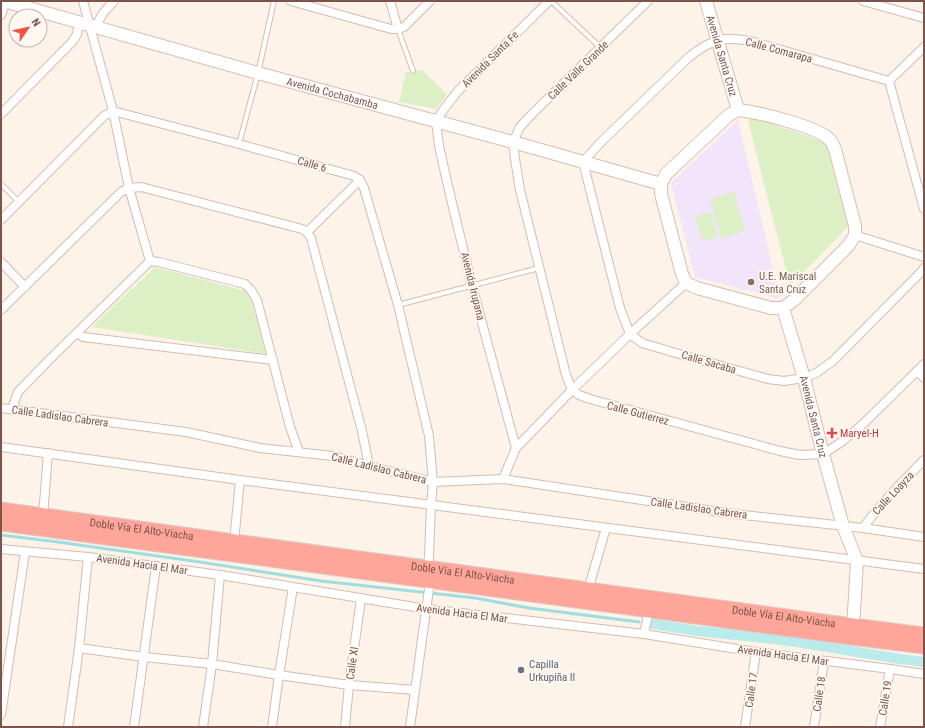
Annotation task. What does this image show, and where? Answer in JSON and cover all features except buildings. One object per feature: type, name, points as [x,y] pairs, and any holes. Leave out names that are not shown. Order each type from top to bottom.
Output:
[{"type":"highway","name":"Doble Vía El Alto-Viacha","points":[[1,510],[234,542],[429,579],[588,590],[852,632],[924,646]]},
{"type":"highway","name":"Doble Vía El Alto-Viacha","points":[[1,523],[429,579],[649,610],[852,632],[924,635]]},
{"type":"street","points":[[1,14],[5,1]]},
{"type":"street","name":"Avenida Cochabamba","points":[[5,1],[661,184]]},
{"type":"street","points":[[83,1],[113,111],[129,188],[150,261]]},
{"type":"street","points":[[1,114],[73,42],[77,34],[98,20],[114,1]]},
{"type":"street","points":[[291,1],[391,29],[404,27],[430,1]]},
{"type":"street","points":[[390,1],[398,29]]},
{"type":"street","name":"Avenida Santa Fe","points":[[436,121],[458,91],[550,1]]},
{"type":"street","name":"Calle Valle Grande","points":[[513,142],[520,127],[533,113],[648,1]]},
{"type":"street","name":"Avenida Santa Cruz","points":[[706,1],[738,110]]},
{"type":"street","points":[[864,1],[924,18]]},
{"type":"street","name":"Calle Comarapa","points":[[583,162],[689,56],[702,47],[717,40],[731,39],[750,41],[889,81]]},
{"type":"street","points":[[924,47],[889,81],[924,209]]},
{"type":"street","points":[[738,110],[749,111],[800,125],[818,132],[829,139],[835,149],[855,226],[855,235],[849,245],[794,300],[783,308],[771,308],[697,288],[686,283],[682,274],[661,194],[661,184],[666,174],[729,115],[738,110]]},
{"type":"street","points":[[1,220],[104,116],[113,111]]},
{"type":"street","name":"Calle 6","points":[[113,111],[354,176],[360,180]]},
{"type":"street","name":"Avenida Irupana","points":[[436,121],[439,146],[472,286],[516,448]]},
{"type":"street","points":[[513,142],[520,190],[566,375],[572,390]]},
{"type":"street","points":[[583,162],[620,308],[630,334]]},
{"type":"street","points":[[307,232],[360,180],[364,188],[398,305],[429,436],[433,482],[428,599],[410,727]]},
{"type":"street","points":[[1,310],[121,192],[129,188],[141,187],[302,229],[307,232],[311,238],[362,431],[369,466]]},
{"type":"street","points":[[855,235],[924,257]]},
{"type":"street","points":[[12,409],[18,392],[150,261]]},
{"type":"street","points":[[150,261],[245,284],[251,290],[257,300],[290,427],[299,452]]},
{"type":"street","points":[[1,262],[25,287]]},
{"type":"street","name":"Calle Sacaba","points":[[630,334],[642,343],[768,379],[784,381],[804,378],[816,373],[833,361],[924,268]]},
{"type":"street","points":[[503,479],[516,448],[572,390],[686,283]]},
{"type":"street","name":"Avenida Santa Cruz","points":[[783,308],[804,378],[843,526],[857,560]]},
{"type":"street","points":[[77,333],[83,338],[273,360]]},
{"type":"street","points":[[823,454],[843,441],[862,425],[924,364]]},
{"type":"street","points":[[917,371],[924,378]]},
{"type":"street","name":"Calle Gutierrez","points":[[572,390],[579,395],[590,399],[780,451],[800,455],[823,454]]},
{"type":"street","name":"Calle Ladislao Cabrera","points":[[1,408],[186,432],[260,448],[333,456],[433,482],[503,479],[734,514],[924,536]]},
{"type":"street","points":[[1,447],[240,480],[924,569]]},
{"type":"street","points":[[43,516],[48,453]]},
{"type":"street","name":"Calle Loayza","points":[[864,528],[885,499],[924,460]]},
{"type":"street","points":[[234,542],[240,480]]},
{"type":"street","points":[[588,590],[606,528]]},
{"type":"street","name":"Avenida Hacia El Mar","points":[[1,549],[88,557],[156,566],[427,609],[644,634],[756,652],[924,674]]},
{"type":"street","points":[[1,716],[25,552]]},
{"type":"street","points":[[68,727],[79,648],[88,557]]},
{"type":"street","points":[[852,632],[857,560]]},
{"type":"street","points":[[134,727],[156,566]]},
{"type":"street","points":[[203,727],[212,664],[220,575]]},
{"type":"street","points":[[272,727],[293,587]]},
{"type":"street","name":"Calle XI","points":[[345,727],[349,685],[361,598]]},
{"type":"street","points":[[644,634],[649,610]]},
{"type":"street","points":[[79,648],[212,664],[349,685],[415,690]]},
{"type":"street","name":"Calle 17","points":[[745,727],[756,652]]},
{"type":"street","name":"Calle 18","points":[[814,727],[824,661]]},
{"type":"street","name":"Calle 19","points":[[880,727],[890,669]]},
{"type":"lane","points":[[239,144],[258,72],[274,1]]},
{"type":"lane","points":[[550,1],[600,48]]},
{"type":"lane","points":[[398,29],[413,71]]},
{"type":"lane","points":[[1,184],[19,202]]},
{"type":"lane","points":[[398,305],[540,268]]},
{"type":"shaded area","points":[[738,120],[780,299],[695,277],[671,183]]},
{"type":"green space","points":[[422,70],[447,94],[436,109],[399,102],[406,72]]},
{"type":"green space","points":[[752,118],[826,143],[848,227],[790,286],[748,120]]},
{"type":"green space","points":[[734,192],[745,231],[721,238],[710,199]]},
{"type":"green space","points":[[711,212],[718,237],[702,241],[695,216]]},
{"type":"green space","points":[[155,267],[249,292],[266,354],[92,327]]},
{"type":"waterway","points":[[1,535],[200,562],[321,581],[475,598],[529,608],[639,622]]},
{"type":"waterway","points":[[653,624],[697,631],[796,642],[924,662]]},
{"type":"place","name":"U.E. Mariscal Santa Cruz","points":[[751,282]]},
{"type":"place","name":"Maryel-H","points":[[832,433]]},
{"type":"place","name":"Capilla Urkupiña II","points":[[521,670]]}]
